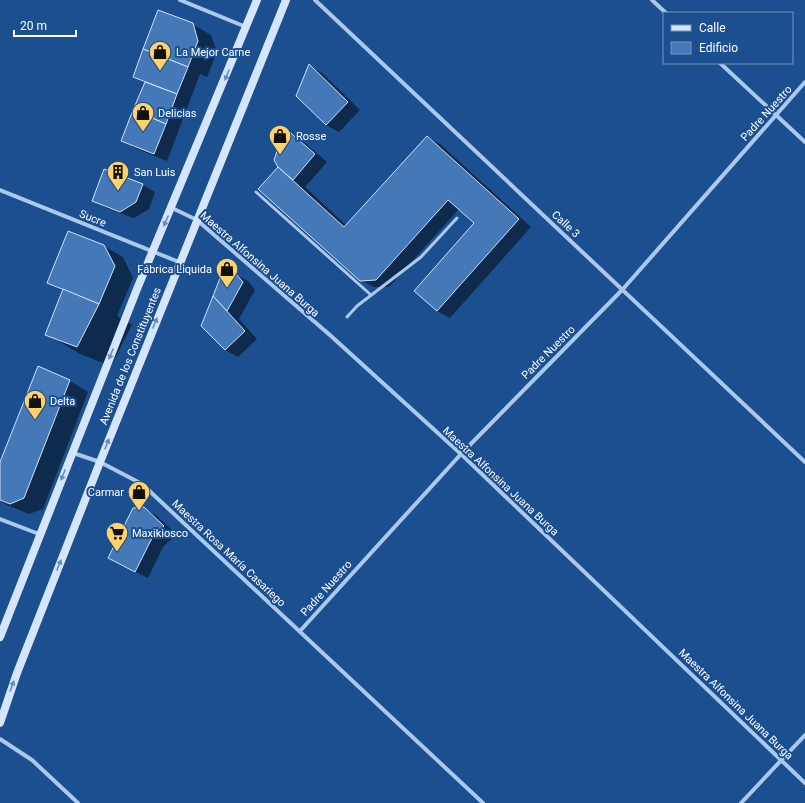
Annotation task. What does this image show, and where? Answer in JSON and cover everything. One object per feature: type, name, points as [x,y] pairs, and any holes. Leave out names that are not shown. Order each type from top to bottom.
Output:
[{"type":"main road","name":"Avenida de los Constituyentes","points":[[0,637],[39,534],[153,251],[257,0]]},
{"type":"main road","name":"Avenida de los Constituyentes","points":[[0,723],[17,673],[179,262],[286,0]]},
{"type":"street","points":[[180,0],[246,27]]},
{"type":"street","name":"Calle 3","points":[[314,0],[623,289],[805,462]]},
{"type":"street","points":[[652,0],[665,12]]},
{"type":"street","points":[[721,64],[805,142]]},
{"type":"street","name":"Padre Nuestro","points":[[300,631],[460,454],[623,289],[805,82]]},
{"type":"street","name":"Sucre","points":[[0,190],[179,262]]},
{"type":"street","name":"Maestra Alfonsina Juana Burga","points":[[172,208],[197,220],[331,336],[460,454],[805,783]]},
{"type":"street","name":"Maestra Rosa María Casariego","points":[[72,452],[100,462],[142,484],[483,803]]},
{"type":"street","points":[[0,519],[39,534]]},
{"type":"street","points":[[741,803],[805,735]]},
{"type":"street","points":[[0,739],[32,760],[78,803]]},
{"type":"lane","points":[[256,192],[371,295]]},
{"type":"lane","points":[[347,316],[357,306],[421,257],[457,218]]},
{"type":"building","points":[[158,10],[193,23],[198,41],[188,67],[143,49]]},
{"type":"building","name":"La Mejor Carne","points":[[143,49],[188,67],[177,94],[133,77]]},
{"type":"building","points":[[309,64],[348,102],[326,125],[296,96]]},
{"type":"building","points":[[145,82],[177,94],[166,124],[133,110]]},
{"type":"building","name":"Delicias","points":[[133,110],[166,124],[154,154],[121,141]]},
{"type":"building","points":[[285,128],[315,154],[293,180],[278,167],[274,160]]},
{"type":"building","points":[[427,136],[519,219],[437,311],[414,291],[474,223],[448,200],[376,280],[360,281],[258,189],[278,167],[344,227]]},
{"type":"building","name":"San Luis","points":[[104,169],[143,184],[136,202],[120,212],[92,201]]},
{"type":"building","points":[[68,231],[104,245],[115,266],[99,304],[47,283]]},
{"type":"building","name":"Fábrica Liquida","points":[[222,273],[235,273],[243,282],[227,311],[213,296]]},
{"type":"building","points":[[63,289],[99,304],[77,347],[45,335]]},
{"type":"building","points":[[213,296],[245,331],[225,350],[201,326]]},
{"type":"building","name":"Delta","points":[[38,366],[70,380],[24,498],[10,504],[0,500],[0,462]]},
{"type":"building","points":[[144,507],[164,526],[151,540],[135,572],[108,558],[133,508]]},
{"type":"place","name":"La Mejor Carne","points":[[160,72]]},
{"type":"place","name":"Delicias","points":[[143,132]]},
{"type":"place","name":"Rosse","points":[[280,156]]},
{"type":"place","name":"San Luis","points":[[118,192]]},
{"type":"place","name":"Fábrica Liquida","points":[[227,288]]},
{"type":"place","name":"Delta","points":[[35,420]]},
{"type":"place","name":"Carmar","points":[[139,512]]},
{"type":"place","name":"Maxikiosco","points":[[117,552]]}]
